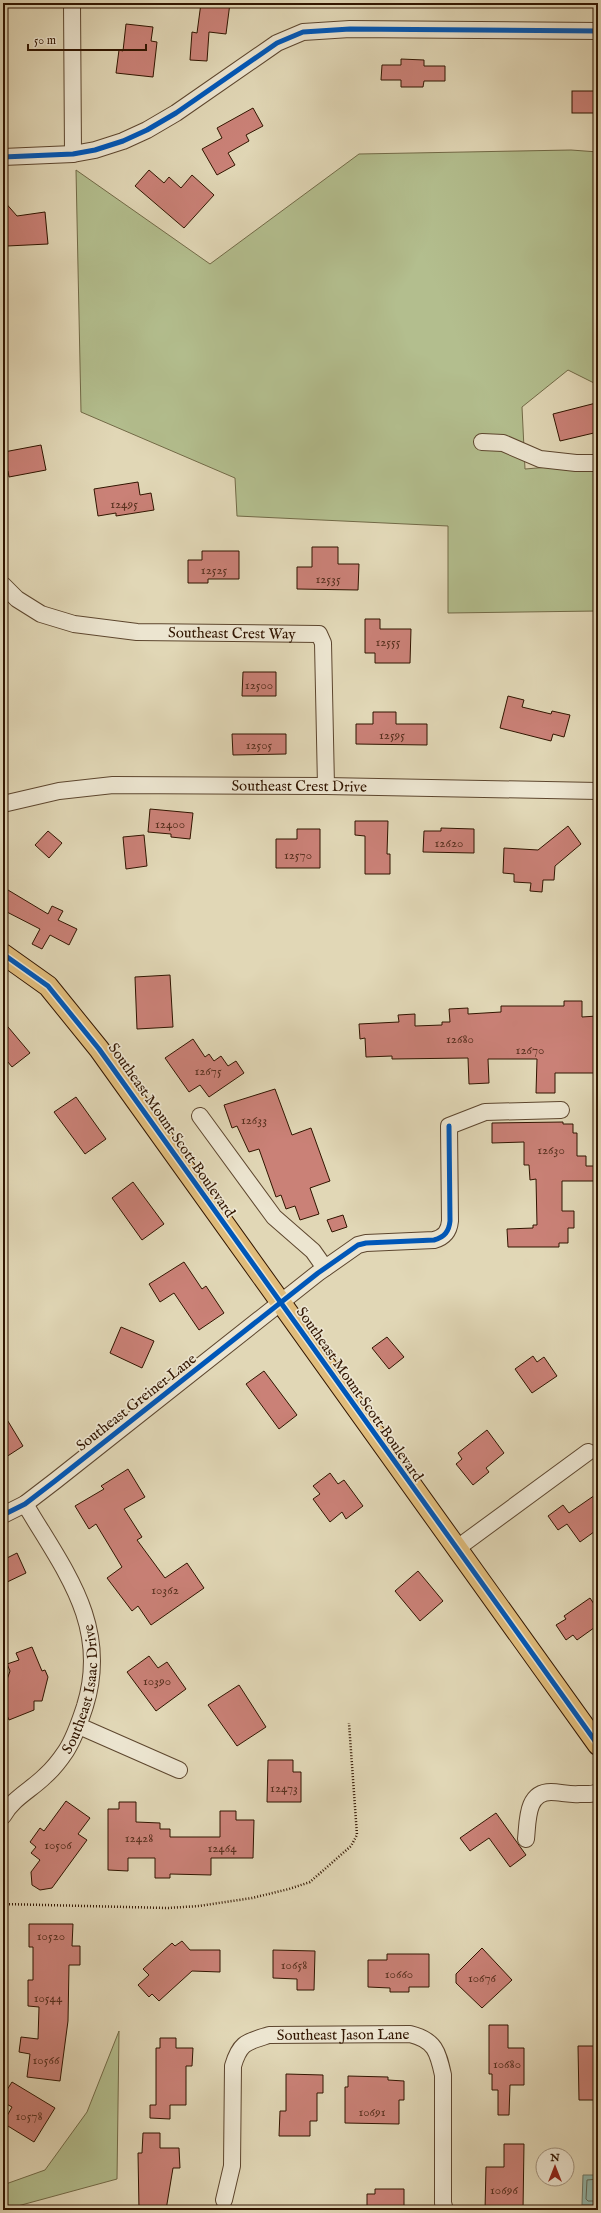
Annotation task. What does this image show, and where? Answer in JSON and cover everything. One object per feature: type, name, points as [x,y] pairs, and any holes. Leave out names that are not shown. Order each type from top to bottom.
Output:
[{"type":"main road","name":"Southeast Mount Scott Boulevard","points":[[3,954],[48,986],[78,1020],[598,1745]]},
{"type":"street","points":[[72,3],[73,154]]},
{"type":"street","points":[[3,157],[73,154],[107,147],[147,130],[205,94],[277,43],[303,32],[350,29],[598,31]]},
{"type":"street","points":[[482,442],[503,443],[540,459],[576,463],[598,463]]},
{"type":"street","name":"Southeast Crest Way","points":[[3,585],[17,599],[41,614],[74,624],[138,632],[319,634],[322,643],[326,786]]},
{"type":"street","name":"Southeast Crest Drive","points":[[3,804],[59,791],[113,785],[326,786],[598,791]]},
{"type":"street","name":"Southeast Greiner Lane","points":[[3,1515],[25,1504],[280,1303],[358,1245],[366,1243],[434,1240],[440,1238],[446,1233],[450,1221],[449,1126],[485,1112],[562,1110]]},
{"type":"street","points":[[200,1116],[274,1217],[313,1251],[326,1268]]},
{"type":"street","points":[[456,1549],[588,1452]]},
{"type":"street","name":"Southeast Isaac Drive","points":[[3,1816],[14,1801],[44,1777],[67,1750],[79,1726],[89,1694],[92,1663],[91,1640],[86,1617],[75,1589],[25,1504]]},
{"type":"street","points":[[79,1726],[179,1770]]},
{"type":"street","points":[[526,1839],[528,1813],[531,1803],[537,1797],[550,1792],[574,1795],[598,1792]]},
{"type":"street","name":"Southeast Jason Lane","points":[[224,2200],[232,2166],[233,2066],[237,2051],[249,2041],[269,2035],[410,2034],[424,2038],[434,2046],[441,2068],[445,2210]]},
{"type":"path","points":[[3,1904],[168,1908],[199,1906],[289,1889],[310,1882],[351,1846],[358,1835],[349,1723]]},
{"type":"green space","points":[[571,150],[598,152],[598,385],[568,370],[522,407],[525,469],[598,463],[598,611],[448,613],[448,526],[237,516],[235,478],[81,412],[76,170],[210,264],[359,154]]},
{"type":"green space","points":[[119,2031],[117,2179],[3,2210],[3,2185],[45,2170],[87,2112]]},
{"type":"water","points":[[583,2175],[598,2175],[597,2205],[582,2205]]},
{"type":"building","points":[[201,3],[230,3],[226,34],[209,32],[207,61],[190,60],[192,32],[197,33]]},
{"type":"building","points":[[126,24],[153,27],[151,41],[157,42],[153,77],[116,73],[119,50],[123,51]]},
{"type":"building","points":[[401,59],[424,60],[424,66],[445,66],[445,81],[424,81],[423,87],[401,87],[401,80],[381,80],[382,65],[401,65]]},
{"type":"building","points":[[572,91],[598,91],[598,113],[572,113]]},
{"type":"building","points":[[253,108],[263,126],[246,135],[249,141],[228,153],[235,165],[217,175],[202,149],[222,138],[217,128]]},
{"type":"building","points":[[149,170],[164,183],[169,177],[181,188],[192,175],[214,195],[184,228],[135,186]]},
{"type":"building","points":[[3,200],[17,216],[45,212],[48,244],[7,246],[6,230],[3,226]]},
{"type":"building","points":[[596,403],[598,432],[560,441],[553,414]]},
{"type":"building","points":[[41,445],[46,470],[9,477],[8,471],[3,472],[3,460],[5,459],[4,452]]},
{"type":"building","points":[[138,482],[140,495],[151,493],[154,510],[116,516],[116,513],[98,516],[94,489]]},
{"type":"building","points":[[312,547],[338,547],[338,564],[359,564],[358,590],[297,589],[297,567],[312,567]]},
{"type":"building","points":[[202,551],[239,551],[239,579],[208,579],[208,583],[188,583],[188,560],[202,560]]},
{"type":"building","points":[[365,619],[380,619],[380,629],[411,629],[410,663],[375,663],[375,653],[365,653]]},
{"type":"building","points":[[243,672],[276,672],[276,696],[242,696]]},
{"type":"building","points":[[508,696],[524,700],[522,707],[551,714],[552,711],[570,715],[564,737],[553,734],[551,741],[500,728]]},
{"type":"building","points":[[373,712],[396,712],[396,724],[427,724],[427,745],[356,744],[356,724],[373,724]]},
{"type":"building","points":[[232,734],[286,734],[286,754],[233,755]]},
{"type":"building","points":[[150,809],[193,813],[190,839],[171,837],[171,834],[148,832]]},
{"type":"building","points":[[355,821],[388,821],[387,854],[390,854],[390,874],[365,874],[365,836],[355,835]]},
{"type":"building","points":[[568,826],[581,844],[555,866],[554,880],[543,880],[542,892],[530,891],[531,883],[514,882],[514,874],[503,873],[504,848],[538,850]]},
{"type":"building","points":[[441,828],[474,829],[474,853],[423,852],[424,831],[441,831]]},
{"type":"building","points":[[297,829],[320,829],[320,868],[276,868],[276,839],[297,839]]},
{"type":"building","points":[[48,831],[62,843],[49,858],[35,845]]},
{"type":"building","points":[[144,835],[147,866],[126,869],[123,837]]},
{"type":"building","points":[[3,887],[48,914],[52,906],[63,911],[58,920],[77,929],[69,945],[50,935],[42,949],[32,944],[40,929],[3,910]]},
{"type":"building","points":[[170,975],[173,1027],[137,1029],[135,977]]},
{"type":"building","points":[[564,1001],[582,1001],[582,1017],[597,1016],[598,1073],[555,1073],[555,1093],[536,1093],[537,1059],[488,1059],[489,1083],[469,1084],[468,1058],[392,1059],[392,1056],[366,1057],[365,1038],[360,1039],[359,1024],[399,1022],[398,1015],[415,1014],[415,1026],[442,1025],[442,1022],[450,1022],[449,1009],[468,1008],[468,1014],[501,1012],[501,1006],[564,1006]]},
{"type":"building","points":[[3,1021],[30,1053],[12,1067],[3,1056]]},
{"type":"building","points":[[193,1039],[205,1057],[209,1054],[214,1061],[221,1056],[228,1066],[236,1061],[244,1073],[209,1097],[200,1085],[189,1092],[165,1058]]},
{"type":"building","points":[[275,1089],[292,1135],[311,1128],[330,1181],[310,1188],[319,1214],[300,1220],[295,1206],[286,1209],[281,1195],[276,1197],[259,1149],[249,1152],[237,1126],[232,1128],[224,1105]]},
{"type":"building","points":[[76,1097],[106,1139],[85,1154],[54,1112]]},
{"type":"building","points":[[563,1122],[563,1124],[573,1124],[573,1133],[577,1133],[577,1156],[586,1156],[586,1166],[594,1166],[595,1181],[562,1181],[562,1211],[574,1211],[574,1228],[568,1228],[568,1243],[559,1243],[559,1247],[508,1247],[507,1229],[533,1228],[533,1225],[537,1225],[536,1179],[530,1180],[529,1165],[524,1165],[524,1142],[492,1143],[492,1123]]},
{"type":"building","points":[[133,1182],[164,1224],[142,1240],[112,1198]]},
{"type":"building","points":[[343,1215],[347,1227],[332,1232],[327,1220]]},
{"type":"building","points":[[184,1262],[202,1289],[206,1286],[224,1313],[199,1330],[174,1293],[160,1302],[149,1284]]},
{"type":"building","points":[[121,1327],[154,1341],[142,1368],[110,1353]]},
{"type":"building","points":[[387,1337],[404,1357],[389,1369],[372,1348]]},
{"type":"building","points":[[533,1356],[537,1362],[544,1357],[557,1376],[532,1393],[515,1369]]},
{"type":"building","points":[[264,1371],[297,1415],[279,1429],[246,1384]]},
{"type":"building","points":[[3,1413],[23,1446],[3,1459]]},
{"type":"building","points":[[487,1430],[504,1453],[486,1468],[489,1472],[473,1485],[456,1464],[462,1459],[458,1453]]},
{"type":"building","points":[[128,1469],[145,1497],[124,1509],[142,1537],[137,1540],[165,1578],[187,1563],[204,1588],[151,1625],[138,1606],[132,1611],[107,1578],[122,1567],[96,1524],[89,1529],[75,1506],[104,1489],[101,1486]]},
{"type":"building","points":[[330,1473],[338,1484],[344,1480],[363,1506],[346,1519],[342,1512],[330,1522],[313,1499],[320,1494],[313,1486]]},
{"type":"building","points":[[598,1493],[598,1529],[580,1542],[567,1524],[558,1530],[548,1516],[563,1505],[569,1513]]},
{"type":"building","points":[[17,1553],[26,1573],[3,1584],[3,1560]]},
{"type":"building","points":[[418,1571],[443,1601],[420,1621],[395,1591]]},
{"type":"building","points":[[590,1598],[598,1610],[598,1625],[577,1640],[573,1635],[566,1640],[556,1625],[566,1619],[564,1616]]},
{"type":"building","points":[[32,1647],[42,1671],[45,1670],[48,1677],[42,1701],[34,1701],[34,1710],[9,1720],[3,1706],[3,1691],[10,1671],[7,1664],[19,1660],[16,1653]]},
{"type":"building","points":[[149,1656],[158,1668],[167,1662],[186,1689],[156,1711],[127,1672]]},
{"type":"building","points":[[239,1685],[266,1727],[237,1746],[208,1705]]},
{"type":"building","points":[[268,1760],[293,1760],[293,1772],[301,1772],[301,1802],[267,1802]]},
{"type":"building","points":[[66,1801],[90,1818],[78,1834],[87,1840],[52,1888],[40,1890],[32,1885],[31,1872],[40,1860],[31,1853],[36,1847],[30,1842],[40,1828],[44,1831]]},
{"type":"building","points":[[119,1802],[136,1802],[136,1822],[160,1823],[160,1829],[170,1829],[170,1837],[220,1837],[220,1811],[236,1811],[236,1820],[254,1820],[253,1858],[211,1858],[211,1875],[170,1874],[170,1878],[155,1878],[155,1858],[128,1858],[128,1871],[108,1870],[108,1809],[119,1809]]},
{"type":"building","points":[[496,1813],[526,1855],[510,1867],[489,1838],[470,1851],[460,1838]]},
{"type":"building","points":[[29,1924],[73,1924],[72,1946],[80,1946],[80,1965],[69,1965],[68,2021],[60,2081],[27,2077],[30,2054],[19,2052],[21,2037],[38,2039],[39,2007],[28,2006],[28,1980],[33,1980],[33,1947],[29,1947]]},
{"type":"building","points":[[182,1941],[190,1950],[220,1950],[220,1972],[192,1971],[159,2001],[152,1994],[149,1997],[138,1985],[149,1975],[143,1969],[172,1943],[175,1946]]},
{"type":"building","points":[[482,1948],[512,1980],[482,2008],[456,1983],[456,1974]]},
{"type":"building","points":[[273,1950],[315,1951],[314,1990],[297,1990],[297,1979],[273,1978]]},
{"type":"building","points":[[387,1954],[429,1954],[429,1987],[409,1987],[409,1992],[390,1992],[390,1988],[368,1987],[368,1960],[387,1960]]},
{"type":"building","points":[[489,2025],[508,2025],[508,2048],[524,2048],[524,2085],[510,2085],[509,2115],[498,2115],[498,2090],[492,2090],[492,2074],[489,2074]]},
{"type":"building","points":[[160,2038],[176,2038],[176,2048],[193,2048],[192,2066],[186,2066],[186,2105],[170,2105],[170,2119],[150,2118],[150,2105],[156,2105],[156,2048],[160,2048]]},
{"type":"building","points":[[578,2046],[598,2046],[598,2100],[579,2100]]},
{"type":"building","points":[[286,2074],[323,2075],[323,2093],[317,2093],[317,2121],[310,2121],[310,2136],[279,2136],[280,2111],[286,2111]]},
{"type":"building","points":[[348,2076],[388,2077],[388,2080],[404,2081],[404,2100],[399,2100],[399,2124],[345,2123],[345,2087],[348,2087]]},
{"type":"building","points":[[12,2082],[55,2108],[34,2142],[3,2123],[12,2107],[3,2102],[3,2096]]},
{"type":"building","points":[[143,2133],[160,2133],[160,2148],[179,2148],[180,2168],[173,2168],[166,2210],[139,2210],[138,2153],[142,2153]]},
{"type":"building","points":[[504,2144],[524,2144],[523,2210],[485,2210],[486,2167],[504,2167]]},
{"type":"building","points":[[375,2189],[404,2189],[404,2210],[367,2210],[367,2194],[375,2194]]},
{"type":"cycle path","points":[[3,157],[73,154],[95,150],[123,141],[147,130],[176,113],[277,43],[303,32],[350,29],[598,31]]},
{"type":"cycle path","points":[[3,954],[48,986],[99,1049],[598,1745]]},
{"type":"cycle path","points":[[3,1515],[25,1504],[318,1273],[358,1245],[366,1243],[434,1240],[444,1235],[449,1228],[450,1221],[449,1126]]}]
